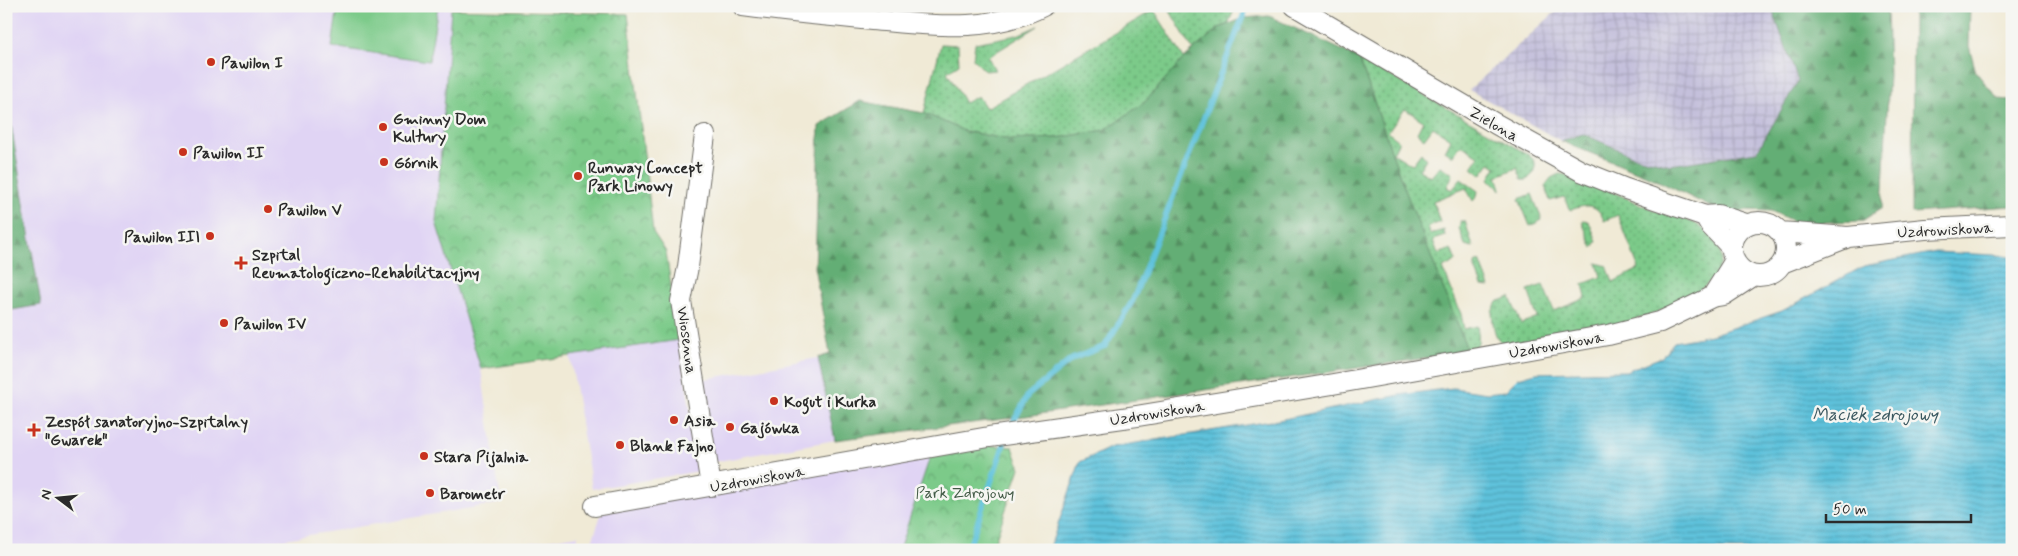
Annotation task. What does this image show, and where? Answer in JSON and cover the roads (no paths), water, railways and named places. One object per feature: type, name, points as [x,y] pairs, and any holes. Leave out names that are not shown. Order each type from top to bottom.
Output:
[{"type":"street","points":[[743,6],[818,15],[958,27],[998,22],[1030,13],[1043,6]]},
{"type":"street","name":"Zielona","points":[[1294,6],[1496,124],[1581,171],[1626,190],[1705,216],[1718,215],[1746,224]]},
{"type":"street","name":"Wiosenna","points":[[705,135],[688,266],[681,301],[711,486]]},
{"type":"street","points":[[1705,216],[1710,226],[1733,254],[1742,271],[1753,276],[1767,275],[1776,270],[1782,263],[1786,244],[1780,232],[1771,224],[1763,222],[1746,224],[1734,237],[1733,254],[1712,296]]},
{"type":"street","name":"Uzdrowiskowa","points":[[1780,232],[1848,237],[1925,229],[2012,225]]},
{"type":"street","name":"Uzdrowiskowa","points":[[1782,263],[1848,237]]},
{"type":"street","name":"Uzdrowiskowa","points":[[595,506],[989,437],[1333,384],[1608,335],[1660,322],[1712,296],[1724,295],[1753,276]]},
{"type":"water","name":"Maciek zdrojowy","points":[[1936,252],[2012,256],[2012,550],[1049,550],[1080,462],[1112,447],[1284,419],[1399,395],[1453,388],[1487,393],[1505,391],[1518,378],[1536,373],[1626,371],[1662,357],[1674,342],[1711,335],[1782,311],[1864,266]]},
{"type":"waterway","points":[[1009,430],[1028,395],[1072,359],[1105,346],[1133,300],[1247,6]]},
{"type":"waterway","points":[[968,550],[1006,438]]},
{"type":"place","name":"Pawilon I","points":[[211,62]]},
{"type":"place","name":"Gminny Dom Kultury","points":[[383,127]]},
{"type":"place","name":"Pawilon II","points":[[183,152]]},
{"type":"place","name":"Górnik","points":[[384,162]]},
{"type":"place","name":"Runway Concept Park Linowy","points":[[578,176]]},
{"type":"place","name":"Pawilon V","points":[[268,209]]},
{"type":"place","name":"Pawilon III","points":[[210,236]]},
{"type":"place","name":"Szpital Reumatologiczno-Rehabilitacyjny","points":[[241,263]]},
{"type":"place","name":"Pawilon IV","points":[[224,323]]},
{"type":"place","name":"Kogut i Kurka","points":[[774,401]]},
{"type":"place","name":"Asia","points":[[674,420]]},
{"type":"place","name":"Gajówka","points":[[730,427]]},
{"type":"place","name":"Zespół sanatoryjno-Szpitalny \"Gwarek\"","points":[[34,430]]},
{"type":"place","name":"Blank Fajno","points":[[620,445]]},
{"type":"place","name":"Stara Pijalnia","points":[[424,456]]},
{"type":"place","name":"Barometr","points":[[430,493]]},
{"type":"park label","name":"Park Zdrojowy","points":[[965,492]]}]
